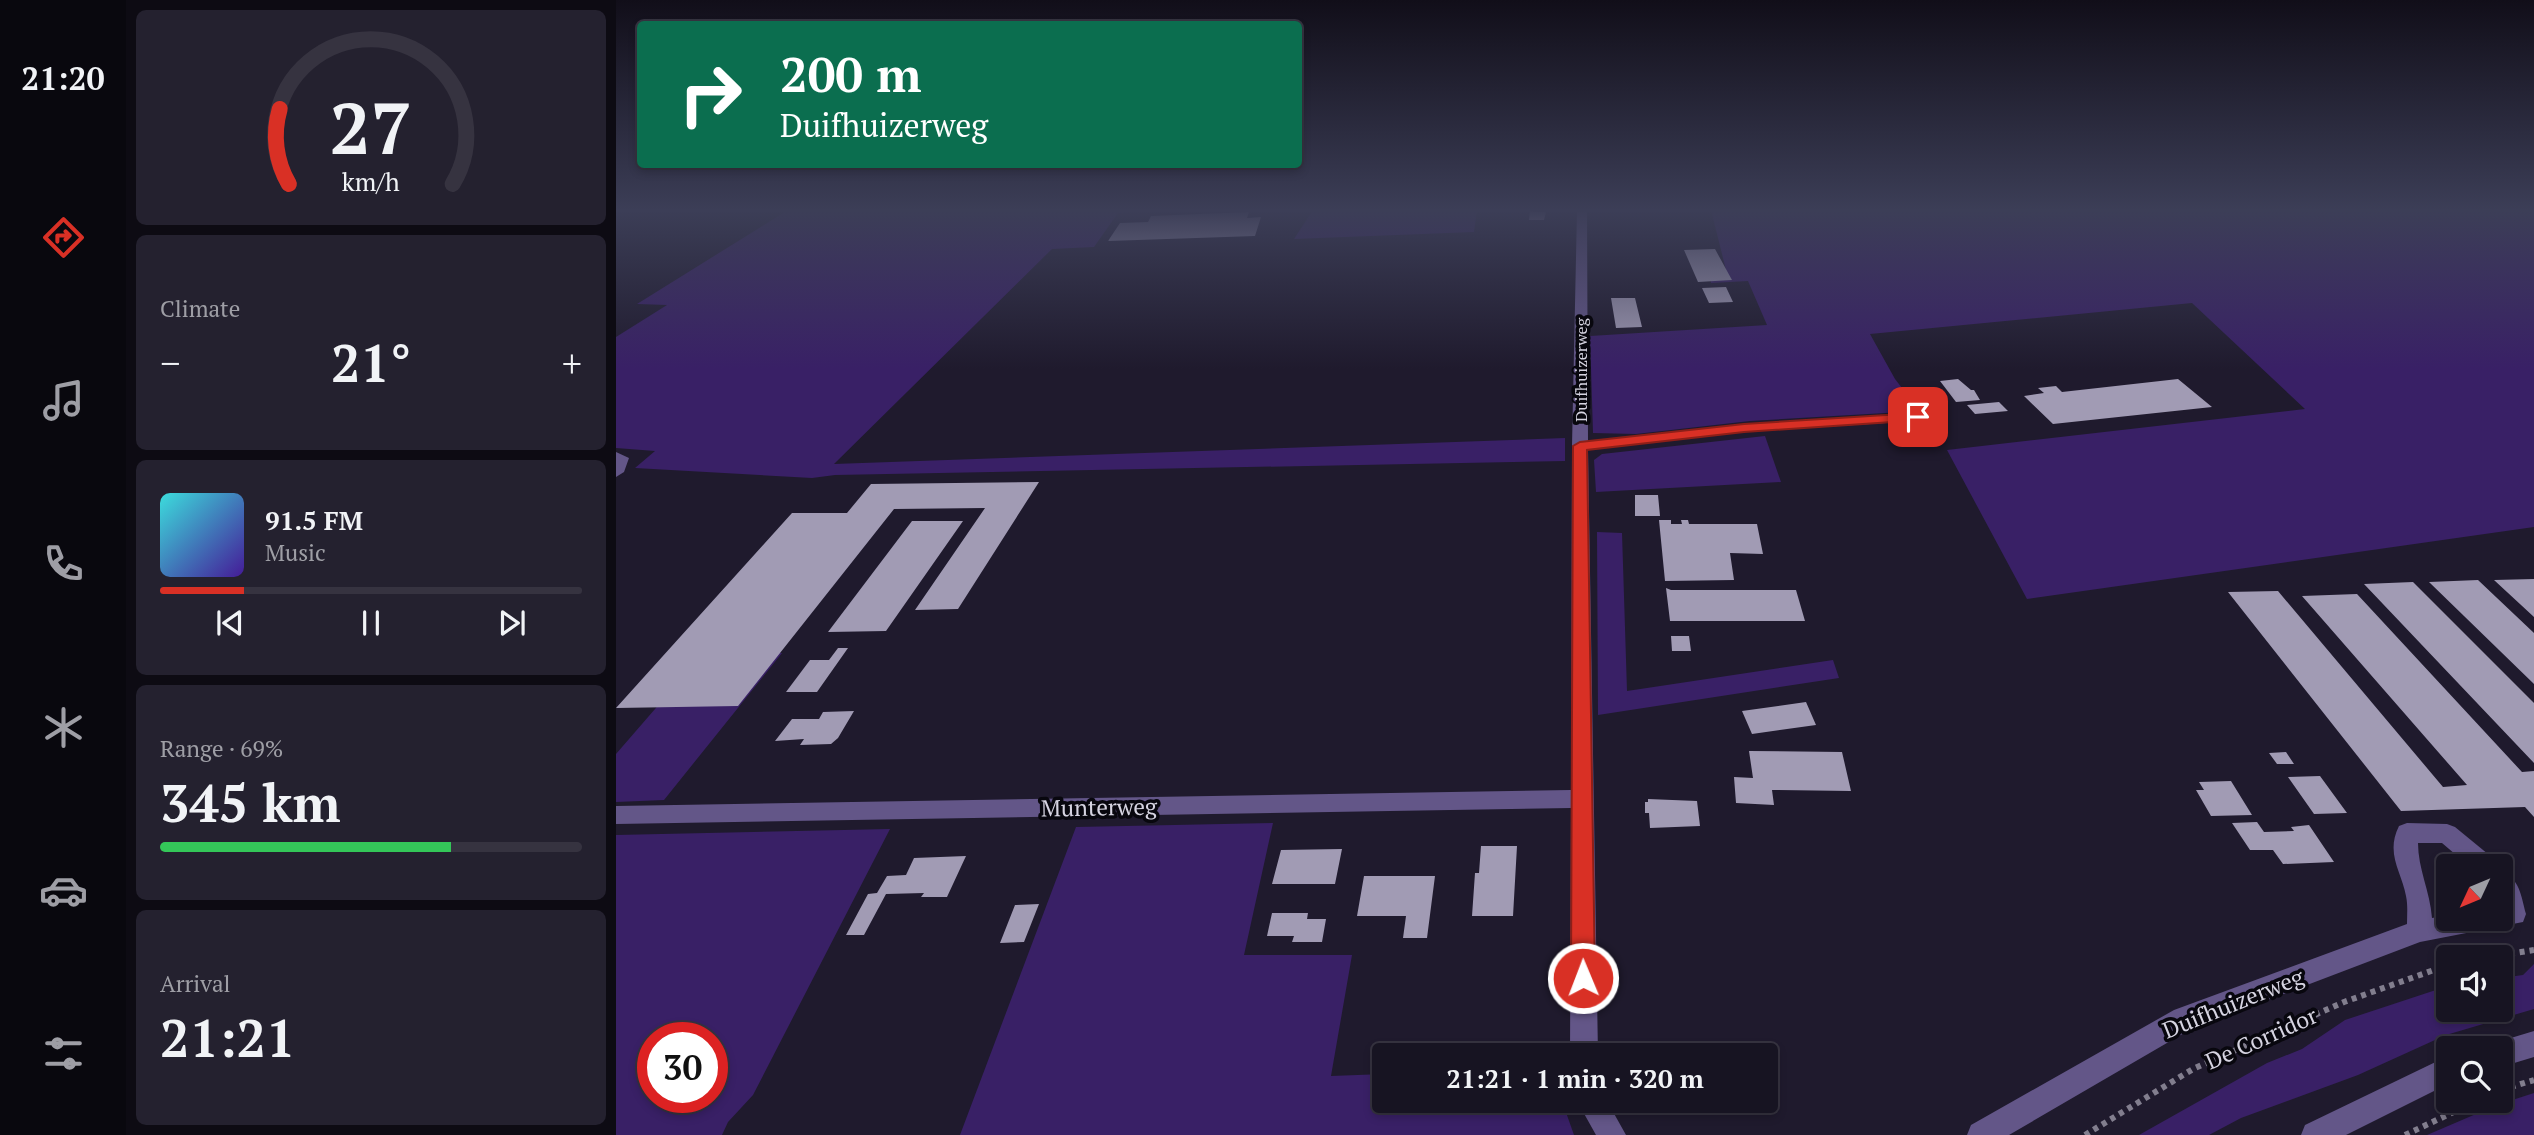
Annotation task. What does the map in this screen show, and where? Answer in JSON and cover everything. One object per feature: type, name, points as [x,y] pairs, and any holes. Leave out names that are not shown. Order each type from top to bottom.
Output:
[{"type":"street","name":"Duifhuizerweg","points":[[1582,263],[1581,799],[1584,1043]]},
{"type":"street","name":"Duifhuizerweg","points":[[1580,446],[1744,428],[1918,417]]},
{"type":"street","points":[[616,457],[621,458],[616,472]]},
{"type":"street","name":"Munterweg","points":[[616,815],[1581,799]]},
{"type":"street","points":[[2420,931],[2418,895],[2406,864],[2407,833],[2447,834],[2471,854]]},
{"type":"street","name":"Duifhuizerweg","points":[[1981,1135],[2183,1019],[2420,931],[2436,928]]},
{"type":"street","points":[[2513,1050],[2534,1044]]},
{"type":"street","points":[[2315,1135],[2436,1076]]},
{"type":"street","points":[[1597,1113],[1612,1135]]},
{"type":"path","points":[[2513,953],[2534,950]]},
{"type":"path","name":"De Corridor","points":[[2085,1135],[2193,1069],[2344,1002],[2436,969]]},
{"type":"path","points":[[2513,1086],[2534,1080]]},
{"type":"path","points":[[2405,1135],[2452,1113]]},
{"type":"shaded area","points":[[703,263],[1038,263],[834,464],[1565,438],[1565,461],[835,475],[812,478],[635,468],[655,451],[616,448],[616,337],[667,305],[637,304]]},
{"type":"shaded area","points":[[1724,263],[2534,263],[2534,527],[2027,599],[1947,450],[2305,409],[2192,303],[1870,334],[1895,379],[1920,411],[1750,421],[1636,434],[1593,433],[1590,336],[1767,325],[1748,281],[1711,283],[1709,271],[1726,270]]},
{"type":"shaded area","points":[[1765,436],[1781,482],[1596,492],[1594,460],[1602,454]]},
{"type":"shaded area","points":[[1597,532],[1622,533],[1627,691],[1833,660],[1839,678],[1598,715]]},
{"type":"shaded area","points":[[707,649],[782,653],[664,800],[616,802],[616,754]]},
{"type":"shaded area","points":[[1273,823],[1244,955],[1352,955],[1331,1076],[1372,1074],[1372,1113],[1566,1113],[1574,1135],[960,1135],[1076,827]]},
{"type":"shaded area","points":[[890,829],[753,1095],[728,1122],[722,1135],[616,1135],[616,835]]},
{"type":"shaded area","points":[[2534,964],[2534,1009],[2513,1015],[2513,976],[2523,975]]},
{"type":"shaded area","points":[[2436,990],[2436,1022],[2490,1022],[2436,1036],[2436,1040],[2358,1075],[2241,1118],[2209,1135],[2139,1135],[2267,1063],[2302,1049],[2345,1020]]},
{"type":"shaded area","points":[[2534,1093],[2534,1135],[2427,1135],[2478,1113],[2513,1113],[2513,1100]]},
{"type":"building","points":[[1690,263],[1723,263],[1732,280],[1698,282]]},
{"type":"building","points":[[1726,287],[1733,302],[1709,303],[1702,288]]},
{"type":"building","points":[[1611,298],[1635,298],[1642,327],[1616,328]]},
{"type":"building","points":[[1958,379],[1974,390],[1980,400],[1956,402],[1940,381]]},
{"type":"building","points":[[2178,379],[2212,407],[2053,424],[2024,396],[2044,393],[2038,388],[2056,386],[2062,392]]},
{"type":"building","points":[[1999,402],[2008,411],[1975,414],[1967,405]]},
{"type":"building","points":[[1039,482],[958,609],[915,610],[985,508],[894,509],[738,706],[616,708],[792,513],[847,513],[871,484]]},
{"type":"building","points":[[1635,495],[1658,495],[1660,516],[1635,516]]},
{"type":"building","points":[[1659,520],[1671,520],[1671,524],[1682,524],[1681,520],[1688,520],[1689,524],[1757,524],[1763,554],[1730,553],[1734,580],[1665,581]]},
{"type":"building","points":[[912,521],[963,521],[886,631],[828,632]]},
{"type":"building","points":[[2534,579],[2534,617],[2494,580]]},
{"type":"building","points":[[2478,580],[2534,633],[2534,684],[2429,582]]},
{"type":"building","points":[[2413,582],[2534,703],[2534,763],[2364,584]]},
{"type":"building","points":[[1666,588],[1796,590],[1805,621],[1670,621]]},
{"type":"building","points":[[2278,591],[2443,787],[2467,785],[2302,596],[2357,594],[2522,772],[2534,771],[2534,817],[2525,807],[2401,811],[2228,592]]},
{"type":"building","points":[[1671,636],[1689,636],[1691,651],[1672,651]]},
{"type":"building","points":[[838,648],[848,648],[817,692],[786,692],[810,660],[829,660]]},
{"type":"building","points":[[1806,702],[1816,725],[1752,734],[1742,711]]},
{"type":"building","points":[[854,711],[838,738],[831,744],[800,745],[804,739],[775,741],[792,719],[819,719],[823,712]]},
{"type":"building","points":[[1749,751],[1842,752],[1851,791],[1772,790],[1774,805],[1736,803],[1734,777],[1753,778]]},
{"type":"building","points":[[2286,752],[2294,764],[2277,764],[2269,753]]},
{"type":"building","points":[[2320,776],[2347,813],[2314,814],[2288,777]]},
{"type":"building","points":[[2231,781],[2252,815],[2211,816],[2196,790],[2204,790],[2199,782]]},
{"type":"building","points":[[1648,799],[1697,801],[1700,826],[1650,828],[1649,813],[1645,813],[1645,802],[1648,802]]},
{"type":"building","points":[[2257,822],[2264,832],[2294,831],[2291,827],[2309,825],[2334,862],[2283,864],[2273,850],[2250,850],[2232,823]]},
{"type":"building","points":[[1481,846],[1517,846],[1513,916],[1472,916],[1475,873],[1479,873]]},
{"type":"building","points":[[1342,849],[1335,884],[1272,884],[1281,850]]},
{"type":"building","points":[[966,856],[947,897],[921,897],[924,893],[886,894],[864,935],[846,935],[868,894],[877,893],[887,876],[906,875],[914,858]]},
{"type":"building","points":[[1364,876],[1435,876],[1427,938],[1403,938],[1406,916],[1357,916]]},
{"type":"building","points":[[1039,904],[1024,942],[1000,943],[1015,905]]},
{"type":"building","points":[[1272,913],[1308,913],[1307,919],[1326,919],[1322,942],[1292,942],[1294,936],[1267,936]]},
{"type":"route","points":[[1583,978],[1580,446],[1744,428],[1918,417]]}]
